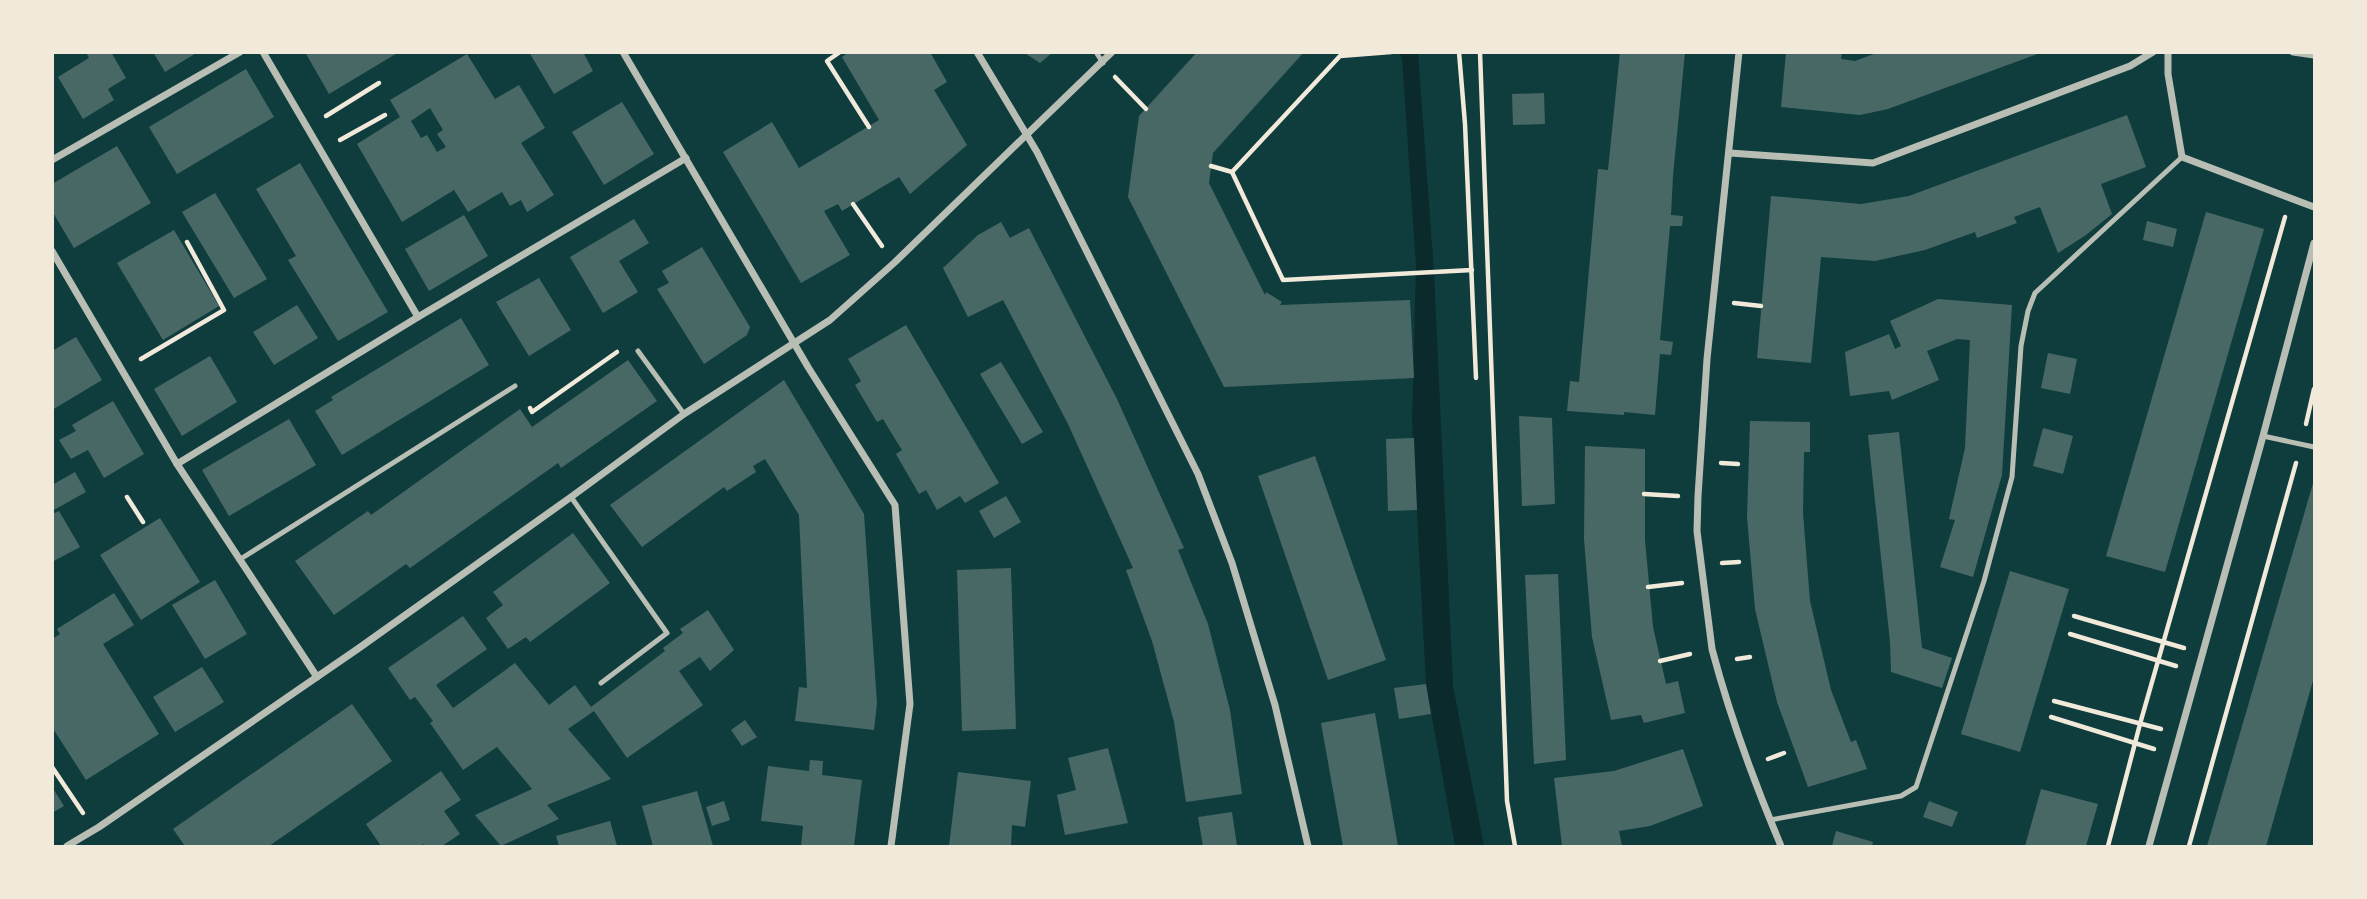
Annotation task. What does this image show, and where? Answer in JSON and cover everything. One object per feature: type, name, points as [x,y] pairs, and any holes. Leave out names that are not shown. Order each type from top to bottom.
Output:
[{"type":"street","points":[[52,160],[240,52]]},
{"type":"street","points":[[263,52],[418,317]]},
{"type":"street","points":[[623,52],[793,342],[895,505],[910,704],[891,846]]},
{"type":"street","points":[[977,52],[1027,134],[1192,462],[1208,500],[1233,563],[1275,705],[1308,846]]},
{"type":"street","points":[[67,846],[317,677],[571,498],[684,414],[830,320],[894,263],[1112,52]]},
{"type":"street","points":[[1739,52],[1707,359],[1697,531],[1712,649],[1729,713],[1781,846]]},
{"type":"street","points":[[1730,153],[1872,163],[2130,66],[2153,52]]},
{"type":"street","points":[[2168,52],[2168,74],[2182,157],[2315,207]]},
{"type":"street","points":[[2294,52],[2315,55]]},
{"type":"street","points":[[177,464],[686,158]]},
{"type":"street","points":[[2149,846],[2315,243]]},
{"type":"street","points":[[52,251],[177,464],[317,677]]},
{"type":"lane","points":[[1096,52],[1103,63]]},
{"type":"lane","points":[[1770,820],[1901,796],[1916,786],[1984,581],[2012,477],[2021,346],[2035,293],[2182,157]]},
{"type":"lane","points":[[638,351],[684,414]]},
{"type":"lane","points":[[239,559],[514,386]]},
{"type":"lane","points":[[2263,436],[2315,447]]},
{"type":"lane","points":[[571,498],[667,633],[601,683]]},
{"type":"path","points":[[840,52],[827,61],[869,127]]},
{"type":"path","points":[[1232,172],[1340,56],[1391,52]]},
{"type":"path","points":[[1459,52],[1476,378]]},
{"type":"path","points":[[1480,52],[1507,801],[1515,846]]},
{"type":"path","points":[[1103,63],[1146,109]]},
{"type":"path","points":[[307,127],[379,83]]},
{"type":"path","points":[[320,151],[385,115]]},
{"type":"path","points":[[1211,166],[1232,172],[1283,281],[1472,270]]},
{"type":"path","points":[[2108,846],[2140,724],[2290,198]]},
{"type":"path","points":[[853,204],[894,263]]},
{"type":"path","points":[[122,369],[224,310],[187,242]]},
{"type":"path","points":[[530,408],[532,412],[621,349],[638,351]]},
{"type":"path","points":[[2189,846],[2315,389]]},
{"type":"path","points":[[1644,494],[1698,496]]},
{"type":"path","points":[[127,498],[143,522]]},
{"type":"path","points":[[1648,587],[1703,580]]},
{"type":"path","points":[[2074,616],[2203,653]]},
{"type":"path","points":[[2070,634],[2197,673]]},
{"type":"path","points":[[1660,661],[1712,649]]},
{"type":"path","points":[[2054,701],[2180,734]]},
{"type":"path","points":[[2051,718],[2174,755]]},
{"type":"path","points":[[52,767],[94,830]]},
{"type":"water","points":[[1399,53],[1418,53],[1434,272],[1453,686],[1484,846],[1455,846],[1426,684],[1412,420],[1416,266],[1402,58]]},
{"type":"building","points":[[86,52],[111,52],[126,78],[108,89],[114,100],[83,119],[58,77],[89,58]]},
{"type":"building","points":[[153,52],[198,52],[165,72]]},
{"type":"building","points":[[305,52],[399,52],[329,94]]},
{"type":"building","points":[[529,52],[583,52],[593,71],[554,94]]},
{"type":"building","points":[[849,52],[930,52],[947,82],[934,90],[967,145],[910,194],[899,177],[842,211],[838,204],[824,211],[850,255],[801,283],[723,152],[772,122],[799,168],[879,120],[842,57]]},
{"type":"building","points":[[1023,52],[1053,52],[1040,63]]},
{"type":"building","points":[[1197,52],[1304,52],[1213,153],[1209,183],[1265,295],[1266,292],[1282,302],[1280,305],[1410,300],[1414,378],[1224,387],[1128,197],[1139,116]]},
{"type":"building","points":[[1620,52],[1685,52],[1671,215],[1683,216],[1682,226],[1670,226],[1660,340],[1673,342],[1671,355],[1660,354],[1655,415],[1567,411],[1570,381],[1579,382],[1598,169],[1608,170]]},
{"type":"building","points":[[1786,52],[1842,52],[1841,59],[1855,61],[1879,52],[2040,53],[1888,109],[1860,115],[1781,107]]},
{"type":"building","points":[[467,54],[495,99],[519,85],[545,128],[521,143],[554,195],[527,212],[521,200],[510,206],[502,192],[468,212],[454,190],[402,222],[357,144],[400,117],[390,100]],"holes":[[[430,108],[443,130],[437,134],[446,147],[437,152],[427,135],[421,138],[411,121]]]},
{"type":"building","points":[[246,69],[274,117],[177,174],[149,127]]},
{"type":"building","points":[[1544,93],[1545,124],[1513,125],[1512,94]]},
{"type":"building","points":[[622,102],[654,154],[604,185],[572,132]]},
{"type":"building","points":[[2127,115],[2146,167],[2101,184],[2112,214],[2086,235],[2058,253],[2040,207],[2014,217],[2017,223],[1977,238],[1975,232],[1925,250],[1875,261],[1821,257],[1811,363],[1757,358],[1771,196],[1861,204],[1909,196]]},
{"type":"building","points":[[117,146],[151,203],[74,248],[52,211],[52,184]]},
{"type":"building","points":[[300,163],[388,312],[338,341],[288,260],[296,256],[256,189]]},
{"type":"building","points":[[215,193],[267,279],[234,298],[182,212]]},
{"type":"building","points":[[2206,212],[2264,229],[2165,572],[2106,556]]},
{"type":"building","points":[[464,215],[488,256],[429,291],[405,249]]},
{"type":"building","points":[[634,219],[649,243],[619,261],[638,292],[603,313],[570,257]]},
{"type":"building","points":[[2147,221],[2177,229],[2173,247],[2143,240]]},
{"type":"building","points":[[1001,222],[1010,238],[1029,228],[1117,399],[1184,548],[1178,550],[1208,624],[1230,710],[1242,794],[1186,802],[1174,722],[1152,641],[1126,570],[1133,568],[1068,424],[1003,300],[968,317],[943,268],[978,235]]},
{"type":"building","points":[[174,230],[219,306],[163,340],[117,263]]},
{"type":"building","points":[[702,247],[750,327],[747,335],[704,364],[657,289],[669,283],[662,271]]},
{"type":"building","points":[[539,278],[571,330],[529,356],[496,302]]},
{"type":"building","points":[[1938,299],[2012,305],[2002,475],[1973,577],[1940,567],[1955,520],[1949,519],[1965,448],[1970,340],[1957,339],[1927,351],[1939,380],[1892,400],[1889,391],[1850,396],[1845,352],[1889,334],[1895,349],[1901,346],[1890,321]]},
{"type":"building","points":[[297,305],[318,338],[274,365],[253,332]]},
{"type":"building","points":[[461,318],[489,365],[342,455],[315,411],[333,400],[331,397]]},
{"type":"building","points":[[906,325],[999,483],[965,503],[960,496],[937,510],[926,490],[919,494],[896,454],[902,450],[883,419],[877,422],[855,385],[861,381],[848,359]]},
{"type":"building","points":[[76,337],[102,380],[52,410],[52,351]]},
{"type":"building","points":[[2048,353],[2077,359],[2070,394],[2041,388]]},
{"type":"building","points":[[210,356],[237,402],[182,436],[154,389]]},
{"type":"building","points":[[628,360],[657,401],[561,468],[558,463],[410,568],[406,564],[334,615],[295,561],[368,511],[371,515],[520,409],[532,427]]},
{"type":"building","points":[[1001,362],[1043,432],[1022,444],[980,374]]},
{"type":"building","points":[[784,380],[864,514],[877,703],[874,730],[795,721],[799,687],[807,688],[799,515],[765,459],[753,466],[756,472],[727,491],[724,487],[642,547],[610,505]]},
{"type":"building","points":[[113,401],[144,454],[104,478],[88,450],[71,459],[59,440],[76,431],[72,425]]},
{"type":"building","points":[[1519,416],[1552,418],[1555,504],[1522,506]]},
{"type":"building","points":[[289,419],[316,465],[229,516],[202,470]]},
{"type":"building","points":[[1750,421],[1810,422],[1810,452],[1804,452],[1803,513],[1810,601],[1831,690],[1851,742],[1856,740],[1867,769],[1808,787],[1777,702],[1755,609],[1747,517]]},
{"type":"building","points":[[2043,428],[2073,436],[2063,474],[2033,466]]},
{"type":"building","points":[[1899,432],[1922,648],[1952,658],[1942,688],[1891,672],[1868,435]]},
{"type":"building","points":[[1414,438],[1417,510],[1388,511],[1386,439]]},
{"type":"building","points":[[1585,446],[1645,449],[1645,540],[1653,627],[1666,684],[1678,681],[1685,713],[1644,723],[1641,715],[1611,720],[1592,637],[1584,539]]},
{"type":"building","points":[[1315,456],[1386,660],[1328,680],[1258,476]]},
{"type":"building","points":[[75,472],[86,492],[52,511],[52,485]]},
{"type":"building","points":[[2314,480],[2314,677],[2267,843],[2266,846],[2207,846]]},
{"type":"building","points":[[1006,496],[1021,522],[994,538],[979,511]]},
{"type":"building","points":[[59,511],[80,547],[52,562],[52,514]]},
{"type":"building","points":[[160,518],[200,582],[141,620],[100,555]]},
{"type":"building","points":[[573,533],[610,583],[530,642],[526,637],[508,649],[486,618],[503,605],[493,592]]},
{"type":"building","points":[[1011,568],[1016,729],[962,731],[957,570]]},
{"type":"building","points":[[2010,571],[2069,589],[2020,752],[1961,734]]},
{"type":"building","points":[[1558,574],[1566,760],[1534,764],[1525,575]]},
{"type":"building","points":[[215,580],[247,634],[205,659],[172,605]]},
{"type":"building","points":[[114,593],[134,625],[103,644],[159,734],[86,780],[52,727],[52,639],[60,634],[57,629]]},
{"type":"building","points":[[708,610],[734,650],[710,671],[700,657],[679,671],[703,705],[627,758],[594,711],[568,729],[611,779],[547,805],[559,819],[501,846],[475,815],[532,789],[497,747],[463,770],[430,723],[433,721],[415,697],[410,700],[388,668],[463,616],[487,649],[436,685],[453,708],[515,663],[549,705],[575,685],[591,707],[665,651],[663,648],[683,633],[680,629]]},
{"type":"building","points":[[202,667],[224,702],[175,732],[153,697]]},
{"type":"building","points":[[1426,684],[1431,714],[1399,719],[1394,688]]},
{"type":"building","points":[[352,704],[392,761],[269,846],[185,846],[173,829]]},
{"type":"building","points":[[1375,713],[1398,846],[1343,846],[1321,723]]},
{"type":"building","points":[[745,720],[757,737],[742,746],[731,730]]},
{"type":"building","points":[[1108,748],[1128,823],[1065,835],[1057,795],[1076,790],[1068,758]]},
{"type":"building","points":[[1683,749],[1703,806],[1650,826],[1619,831],[1622,846],[1562,846],[1554,778],[1614,771]]},
{"type":"building","points":[[810,760],[823,761],[822,775],[862,780],[854,846],[801,846],[803,826],[761,821],[768,766],[809,771]]},
{"type":"building","points":[[441,771],[461,800],[444,811],[460,834],[442,846],[381,846],[366,824]]},
{"type":"building","points":[[958,772],[1031,781],[1025,827],[1012,825],[1011,846],[949,846]]},
{"type":"building","points":[[52,787],[64,806],[52,813]]},
{"type":"building","points":[[2041,789],[2098,804],[2086,846],[2025,846]]},
{"type":"building","points":[[697,791],[713,846],[653,846],[642,806]]},
{"type":"building","points":[[724,801],[730,820],[712,826],[706,807]]},
{"type":"building","points":[[1929,801],[1958,812],[1952,827],[1923,817]]},
{"type":"building","points":[[1232,812],[1237,846],[1203,846],[1198,817]]},
{"type":"building","points":[[610,821],[617,846],[559,846],[556,836]]},
{"type":"building","points":[[1836,831],[1873,842],[1872,846],[1832,846]]}]
